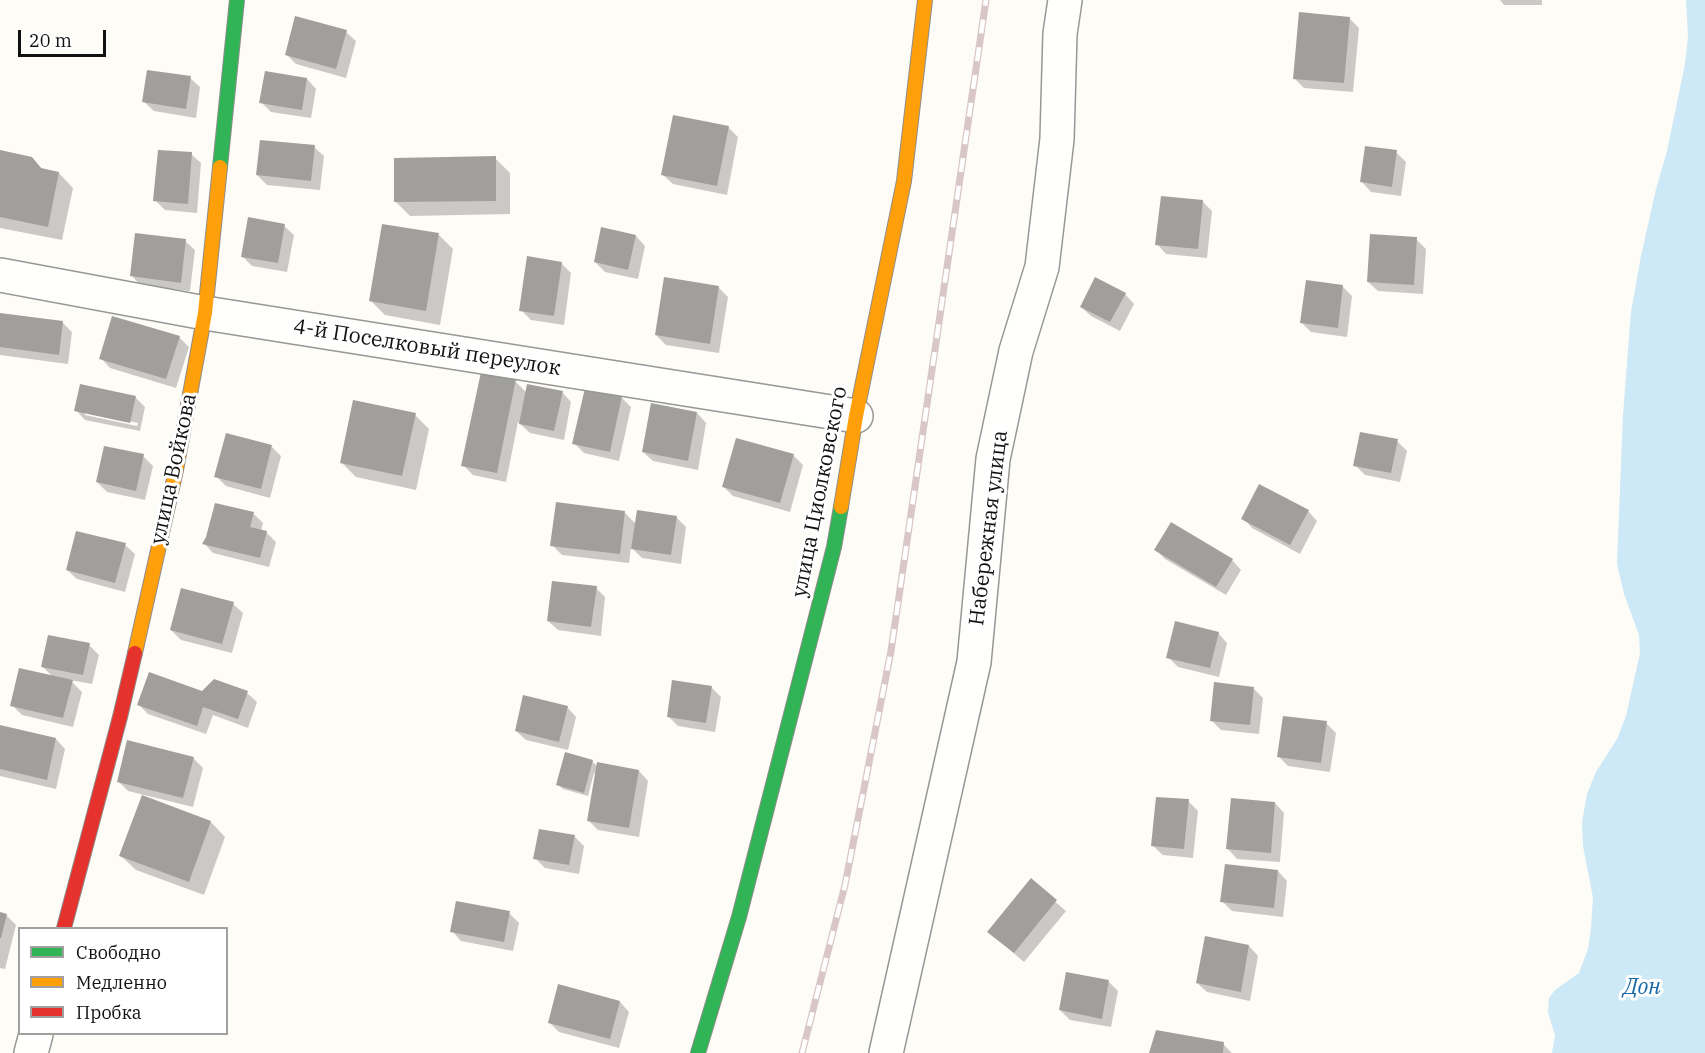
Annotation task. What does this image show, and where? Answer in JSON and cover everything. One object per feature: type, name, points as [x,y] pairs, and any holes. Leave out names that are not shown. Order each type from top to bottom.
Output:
[{"type":"street","name":"улица Войкова","points":[[64,927],[120,717],[176,470],[205,313],[237,0]]},
{"type":"street","name":"улица Циолковского","points":[[698,1053],[739,917],[834,547],[856,416],[904,181],[925,0]]},
{"type":"street","name":"Набережная улица","points":[[886,1053],[974,662],[993,459],[1016,351],[1042,267],[1057,139],[1059,34],[1065,0]]},
{"type":"street","name":"4-й Поселковый переулок","points":[[0,275],[205,313],[856,416]]},
{"type":"street","points":[[31,1053],[36,1035]]},
{"type":"water","name":"Дон","points":[[1686,0],[1705,0],[1705,1053],[1552,1053],[1555,1036],[1548,1012],[1549,998],[1555,990],[1579,973],[1588,949],[1591,928],[1593,898],[1583,846],[1582,822],[1587,794],[1596,772],[1617,739],[1626,716],[1640,653],[1639,635],[1624,594],[1617,564],[1623,415],[1631,312],[1641,256],[1667,151],[1685,64],[1688,36]]},
{"type":"building","points":[[1299,12],[1350,17],[1344,83],[1293,79]]},
{"type":"building","points":[[295,16],[347,30],[336,69],[285,55]]},
{"type":"building","points":[[147,70],[191,76],[186,109],[142,102]]},
{"type":"building","points":[[265,71],[307,78],[302,110],[259,103]]},
{"type":"building","points":[[673,115],[729,126],[717,186],[661,175]]},
{"type":"building","points":[[260,140],[315,145],[311,181],[256,175]]},
{"type":"building","points":[[1365,146],[1397,150],[1392,187],[1360,182]]},
{"type":"building","points":[[0,150],[32,157],[41,168],[59,172],[48,227],[0,217]]},
{"type":"building","points":[[158,150],[192,152],[188,204],[153,201]]},
{"type":"building","points":[[496,156],[496,201],[394,202],[394,158]]},
{"type":"building","points":[[1161,196],[1203,200],[1198,249],[1155,245]]},
{"type":"building","points":[[248,217],[285,224],[278,263],[241,257]]},
{"type":"building","points":[[382,224],[439,233],[426,311],[369,301]]},
{"type":"building","points":[[601,227],[636,235],[628,270],[594,262]]},
{"type":"building","points":[[135,233],[186,239],[181,283],[130,276]]},
{"type":"building","points":[[1370,234],[1417,237],[1414,285],[1367,282]]},
{"type":"building","points":[[527,256],[562,262],[554,316],[519,311]]},
{"type":"building","points":[[664,277],[719,286],[710,344],[655,335]]},
{"type":"building","points":[[1095,277],[1126,293],[1110,322],[1080,307]]},
{"type":"building","points":[[1306,280],[1343,285],[1338,328],[1300,323]]},
{"type":"building","points":[[0,313],[63,321],[59,355],[0,347]]},
{"type":"building","points":[[112,316],[180,336],[166,379],[99,359]]},
{"type":"building","points":[[481,372],[516,379],[497,473],[461,466]]},
{"type":"building","points":[[80,384],[136,396],[130,423],[74,411]]},
{"type":"building","points":[[527,384],[563,391],[554,431],[519,424]]},
{"type":"building","points":[[585,388],[622,396],[610,452],[572,444]]},
{"type":"building","points":[[353,400],[416,413],[402,476],[340,463]]},
{"type":"building","points":[[651,403],[697,412],[688,461],[642,452]]},
{"type":"building","points":[[1360,432],[1398,439],[1391,473],[1353,466]]},
{"type":"building","points":[[226,433],[272,445],[261,489],[214,477]]},
{"type":"building","points":[[736,438],[794,454],[780,503],[722,487]]},
{"type":"building","points":[[104,446],[144,454],[136,491],[96,482]]},
{"type":"building","points":[[1259,484],[1309,510],[1290,545],[1241,519]]},
{"type":"building","points":[[556,502],[625,511],[620,554],[550,546]]},
{"type":"building","points":[[215,503],[254,512],[250,527],[267,531],[260,558],[202,544]]},
{"type":"building","points":[[637,510],[677,516],[671,555],[631,549]]},
{"type":"building","points":[[1171,522],[1233,559],[1216,587],[1154,550]]},
{"type":"building","points":[[76,531],[126,543],[115,583],[66,570]]},
{"type":"building","points":[[552,581],[597,586],[591,627],[547,621]]},
{"type":"building","points":[[181,588],[234,602],[222,644],[170,630]]},
{"type":"building","points":[[1175,621],[1219,632],[1210,668],[1166,658]]},
{"type":"building","points":[[48,635],[90,643],[83,675],[41,667]]},
{"type":"building","points":[[19,668],[73,680],[63,718],[10,706]]},
{"type":"building","points":[[149,672],[202,691],[214,679],[248,691],[238,719],[203,707],[197,726],[137,705]]},
{"type":"building","points":[[672,680],[712,686],[706,723],[667,717]]},
{"type":"building","points":[[1214,682],[1254,687],[1250,725],[1210,721]]},
{"type":"building","points":[[523,695],[568,706],[559,742],[515,731]]},
{"type":"building","points":[[1283,716],[1327,721],[1321,763],[1277,757]]},
{"type":"building","points":[[0,725],[56,738],[47,780],[0,769]]},
{"type":"building","points":[[127,740],[194,757],[183,798],[117,782]]},
{"type":"building","points":[[565,752],[593,760],[584,793],[556,785]]},
{"type":"building","points":[[597,762],[639,770],[629,828],[587,821]]},
{"type":"building","points":[[142,795],[211,821],[189,882],[119,856]]},
{"type":"building","points":[[1156,797],[1189,799],[1184,849],[1151,846]]},
{"type":"building","points":[[1231,798],[1275,802],[1271,853],[1226,849]]},
{"type":"building","points":[[539,829],[575,835],[569,865],[533,859]]},
{"type":"building","points":[[1225,864],[1278,870],[1274,908],[1220,902]]},
{"type":"building","points":[[1031,878],[1057,900],[1014,953],[987,932]]},
{"type":"building","points":[[456,901],[510,911],[504,942],[450,932]]},
{"type":"building","points":[[0,912],[7,914],[1,938],[0,938]]},
{"type":"building","points":[[1205,936],[1249,945],[1241,992],[1196,983]]},
{"type":"building","points":[[1066,972],[1109,980],[1102,1019],[1059,1010]]},
{"type":"building","points":[[558,984],[620,1001],[610,1039],[548,1023]]},
{"type":"building","points":[[1156,1030],[1224,1042],[1223,1053],[1149,1053]]},
{"type":"railway","points":[[802,1053],[845,885],[891,651],[986,0]]},
{"type":"traffic: fast","points":[[220,167],[237,0]]},
{"type":"traffic: fast","points":[[698,1053],[739,917],[834,547],[841,507]]},
{"type":"traffic: slow","points":[[841,507],[856,416],[904,181],[925,0]]},
{"type":"traffic: slow","points":[[135,653],[176,470],[205,313],[220,167]]},
{"type":"traffic: jam","points":[[64,927],[135,653]]}]
